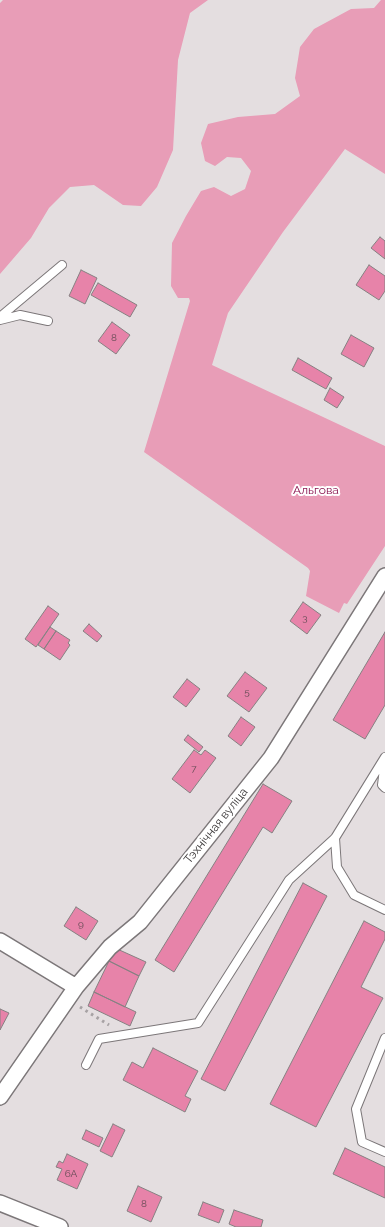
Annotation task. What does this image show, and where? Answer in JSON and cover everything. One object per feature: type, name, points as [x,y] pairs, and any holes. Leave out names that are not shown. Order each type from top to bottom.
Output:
[{"type":"street","name":"Тэхнічная вуліца","points":[[0,1097],[72,993],[110,946],[140,922],[271,758],[385,576]]},
{"type":"street","points":[[0,941],[72,993]]},
{"type":"street","points":[[0,1203],[60,1227]]},
{"type":"lane","points":[[0,318],[62,266]]},
{"type":"lane","points":[[0,318],[20,315],[48,321]]},
{"type":"lane","points":[[385,758],[382,785],[385,788]]},
{"type":"lane","points":[[86,1065],[99,1039],[198,1023],[289,880],[335,838],[385,758]]},
{"type":"lane","points":[[335,838],[337,867],[354,894],[385,910]]},
{"type":"lane","points":[[385,1038],[356,1109],[362,1142],[385,1152]]},
{"type":"path","points":[[72,993],[86,1011],[126,1035]]},
{"type":"green space","points":[[3,0],[208,0],[190,13],[178,60],[173,150],[157,187],[141,206],[123,205],[94,185],[70,187],[49,208],[31,238],[0,274],[0,3]]},
{"type":"green space","name":"Альгова","points":[[381,0],[385,0],[385,174],[345,149],[283,232],[228,313],[212,365],[385,446],[385,546],[347,604],[344,603],[339,613],[306,596],[310,571],[308,568],[144,452],[190,301],[189,298],[178,298],[171,286],[172,243],[201,191],[214,187],[231,196],[245,189],[251,171],[241,158],[227,157],[215,166],[205,161],[201,143],[208,124],[238,117],[275,114],[300,96],[295,78],[300,47],[314,29],[351,9],[374,8]]},
{"type":"building","points":[[380,237],[385,241],[385,259],[371,248]]},
{"type":"building","points":[[369,265],[385,276],[385,291],[379,300],[356,285]]},
{"type":"building","points":[[81,270],[97,278],[85,304],[69,296]]},
{"type":"building","points":[[98,283],[137,305],[130,317],[91,295]]},
{"type":"building","points":[[112,322],[130,335],[116,354],[98,341]]},
{"type":"building","points":[[351,335],[374,348],[364,367],[341,354]]},
{"type":"building","points":[[298,358],[332,378],[326,389],[292,370]]},
{"type":"building","points":[[330,388],[344,397],[337,408],[324,400]]},
{"type":"building","points":[[303,602],[321,615],[307,634],[290,621]]},
{"type":"building","points":[[48,606],[59,614],[36,647],[25,639]]},
{"type":"building","points":[[89,624],[102,636],[97,642],[83,631]]},
{"type":"building","points":[[50,627],[56,631],[44,649],[38,645]]},
{"type":"building","points":[[56,631],[70,640],[68,643],[70,645],[60,660],[44,649]]},
{"type":"building","points":[[385,632],[385,705],[365,739],[333,720]]},
{"type":"building","points":[[245,672],[267,688],[249,712],[227,696]]},
{"type":"building","points":[[187,679],[200,689],[186,707],[173,697]]},
{"type":"building","points":[[241,717],[255,727],[241,746],[228,736]]},
{"type":"building","points":[[188,735],[203,747],[199,752],[184,740]]},
{"type":"building","points":[[194,750],[201,755],[205,750],[216,758],[190,793],[172,779]]},
{"type":"building","points":[[263,784],[292,801],[272,833],[263,827],[174,972],[155,960]]},
{"type":"building","points":[[303,883],[327,896],[225,1091],[201,1079]]},
{"type":"building","points":[[76,907],[98,921],[86,940],[64,926]]},
{"type":"building","points":[[364,921],[385,932],[385,939],[361,987],[383,998],[316,1127],[270,1104]]},
{"type":"building","points":[[115,948],[146,962],[139,976],[109,961]]},
{"type":"building","points":[[109,961],[139,976],[125,1007],[94,992]]},
{"type":"building","points":[[94,992],[136,1012],[130,1026],[88,1006]]},
{"type":"building","points":[[0,1009],[9,1013],[0,1030]]},
{"type":"building","points":[[153,1048],[198,1071],[185,1096],[191,1099],[185,1112],[123,1080],[132,1062],[143,1068]]},
{"type":"building","points":[[113,1124],[125,1130],[112,1157],[100,1151]]},
{"type":"building","points":[[86,1130],[103,1138],[99,1147],[82,1139]]},
{"type":"building","points":[[345,1148],[385,1167],[385,1198],[333,1174]]},
{"type":"building","points":[[67,1154],[88,1164],[77,1189],[57,1180],[62,1169],[56,1167],[59,1161],[63,1163]]},
{"type":"building","points":[[138,1186],[162,1197],[151,1222],[127,1211]]},
{"type":"building","points":[[203,1202],[224,1210],[219,1223],[198,1215]]},
{"type":"building","points":[[234,1210],[263,1220],[261,1227],[236,1227],[229,1224]]}]
